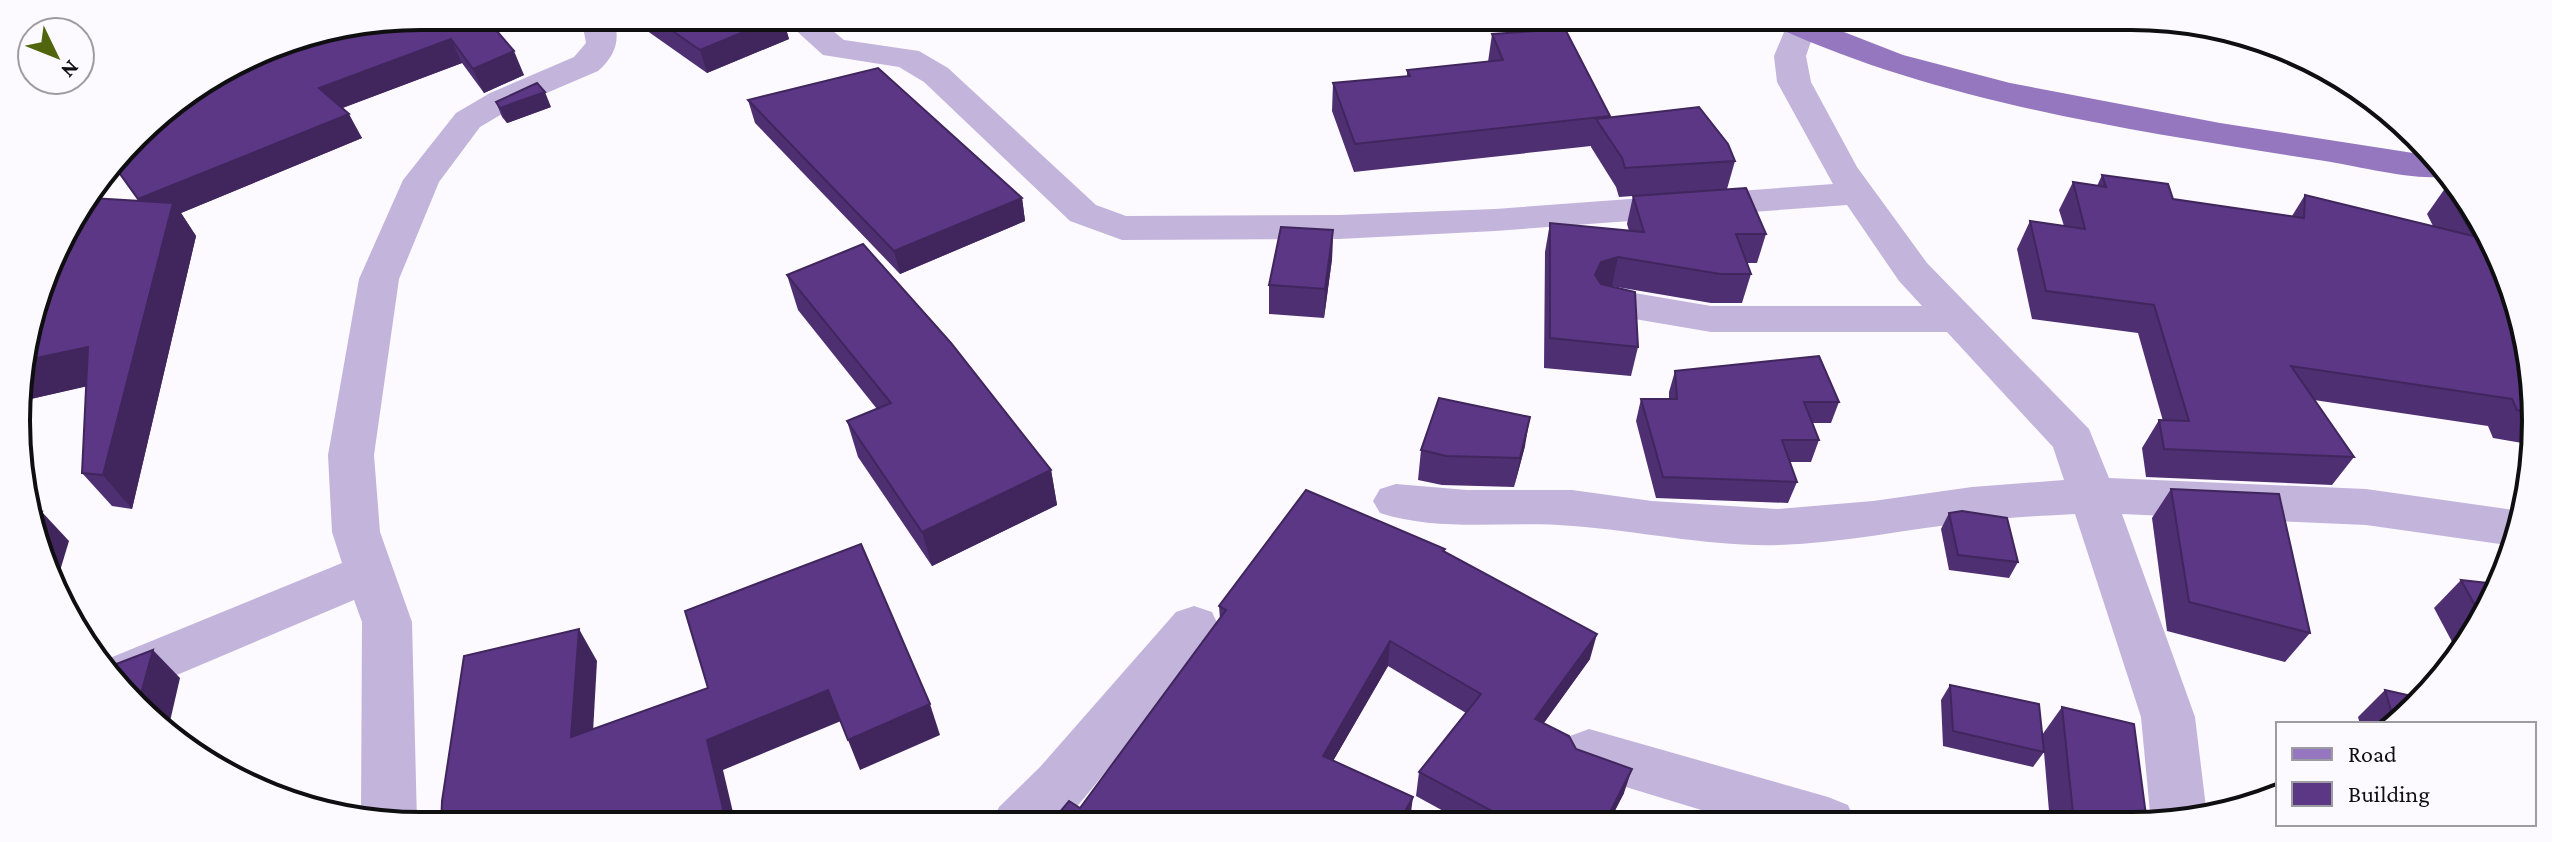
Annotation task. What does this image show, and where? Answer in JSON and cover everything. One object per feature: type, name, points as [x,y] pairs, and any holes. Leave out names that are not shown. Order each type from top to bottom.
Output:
[{"type":"main road","points":[[1809,30],[1877,58],[1991,89],[2243,137],[2427,165]]},
{"type":"street","points":[[389,811],[387,622],[356,532],[351,455],[379,279],[421,180],[449,141],[485,108],[586,64],[599,54],[604,42],[601,30]]},
{"type":"street","points":[[813,30],[834,48],[908,58],[936,75],[1083,213],[1122,228],[1339,227],[1495,220],[1857,193]]},
{"type":"street","points":[[1789,30],[1794,82],[1840,168],[1857,193],[1913,272],[2073,440],[2168,717],[2178,809]]},
{"type":"street","points":[[1611,302],[1711,319],[1958,319]]},
{"type":"street","points":[[1396,501],[1467,508],[1572,508],[1652,519],[1777,527],[1873,519],[1972,504],[2092,495],[2366,507],[2507,527]]},
{"type":"street","points":[[124,675],[370,572]]},
{"type":"street","points":[[1032,812],[1060,785],[1194,627]]},
{"type":"street","points":[[1589,753],[1790,812]]},
{"type":"building","points":[[421,30],[496,30],[514,51],[473,69],[451,39],[319,88],[349,114],[138,199],[119,173],[127,163],[183,111],[225,82],[271,60],[320,43],[370,33]]},
{"type":"building","points":[[671,30],[748,30],[700,50]]},
{"type":"building","points":[[1566,30],[1610,116],[1355,144],[1333,83],[1410,76],[1407,70],[1503,60],[1492,34]]},
{"type":"building","points":[[878,68],[1022,198],[894,251],[748,100]]},
{"type":"building","points":[[537,83],[545,92],[500,108],[496,102]]},
{"type":"building","points":[[1699,107],[1728,144],[1735,161],[1625,168],[1622,158],[1596,119]]},
{"type":"building","points":[[2102,175],[2168,184],[2173,199],[2304,218],[2305,195],[2473,236],[2453,200],[2482,248],[2501,295],[2519,370],[2522,411],[2517,410],[2512,399],[2291,366],[2354,457],[2164,449],[2159,420],[2189,421],[2154,305],[2046,291],[2030,221],[2085,229],[2073,182],[2106,187]]},
{"type":"building","points":[[1746,188],[1766,234],[1736,234],[1751,274],[1720,274],[1618,257],[1601,262],[1595,275],[1601,284],[1635,292],[1638,347],[1550,338],[1550,223],[1644,232],[1633,196]]},
{"type":"building","points":[[100,199],[173,203],[103,475],[82,473],[88,347],[35,358],[51,295],[82,225]]},
{"type":"building","points":[[1281,227],[1333,230],[1325,289],[1269,285]]},
{"type":"building","points":[[863,244],[951,343],[1051,470],[922,532],[847,421],[891,403],[787,275]]},
{"type":"building","points":[[1819,356],[1839,402],[1804,402],[1819,440],[1782,440],[1797,482],[1663,477],[1641,399],[1677,399],[1675,371]]},
{"type":"building","points":[[1439,398],[1530,417],[1520,458],[1446,456],[1421,450]]},
{"type":"building","points":[[2171,489],[2279,494],[2310,633],[2189,602]]},
{"type":"building","points":[[1306,490],[1445,549],[1443,551],[1597,634],[1535,719],[1569,736],[1576,749],[1632,769],[1610,812],[1494,812],[1419,772],[1481,694],[1390,641],[1323,756],[1413,797],[1405,812],[1060,812],[1069,801],[1080,808],[1226,610],[1219,606]]},
{"type":"building","points":[[1962,511],[2007,518],[2018,562],[1958,555],[1949,513]]},
{"type":"building","points":[[861,544],[930,704],[848,740],[828,690],[707,740],[724,812],[442,812],[464,656],[579,629],[571,737],[708,688],[685,611]]},
{"type":"building","points":[[2461,580],[2487,583],[2475,606]]},
{"type":"building","points":[[153,650],[141,693],[115,664]]},
{"type":"building","points":[[1950,685],[2039,704],[2044,752],[1953,731]]},
{"type":"building","points":[[2385,690],[2409,695],[2407,697],[2392,712]]},
{"type":"building","points":[[2062,707],[2134,724],[2145,811],[2073,812]]}]
